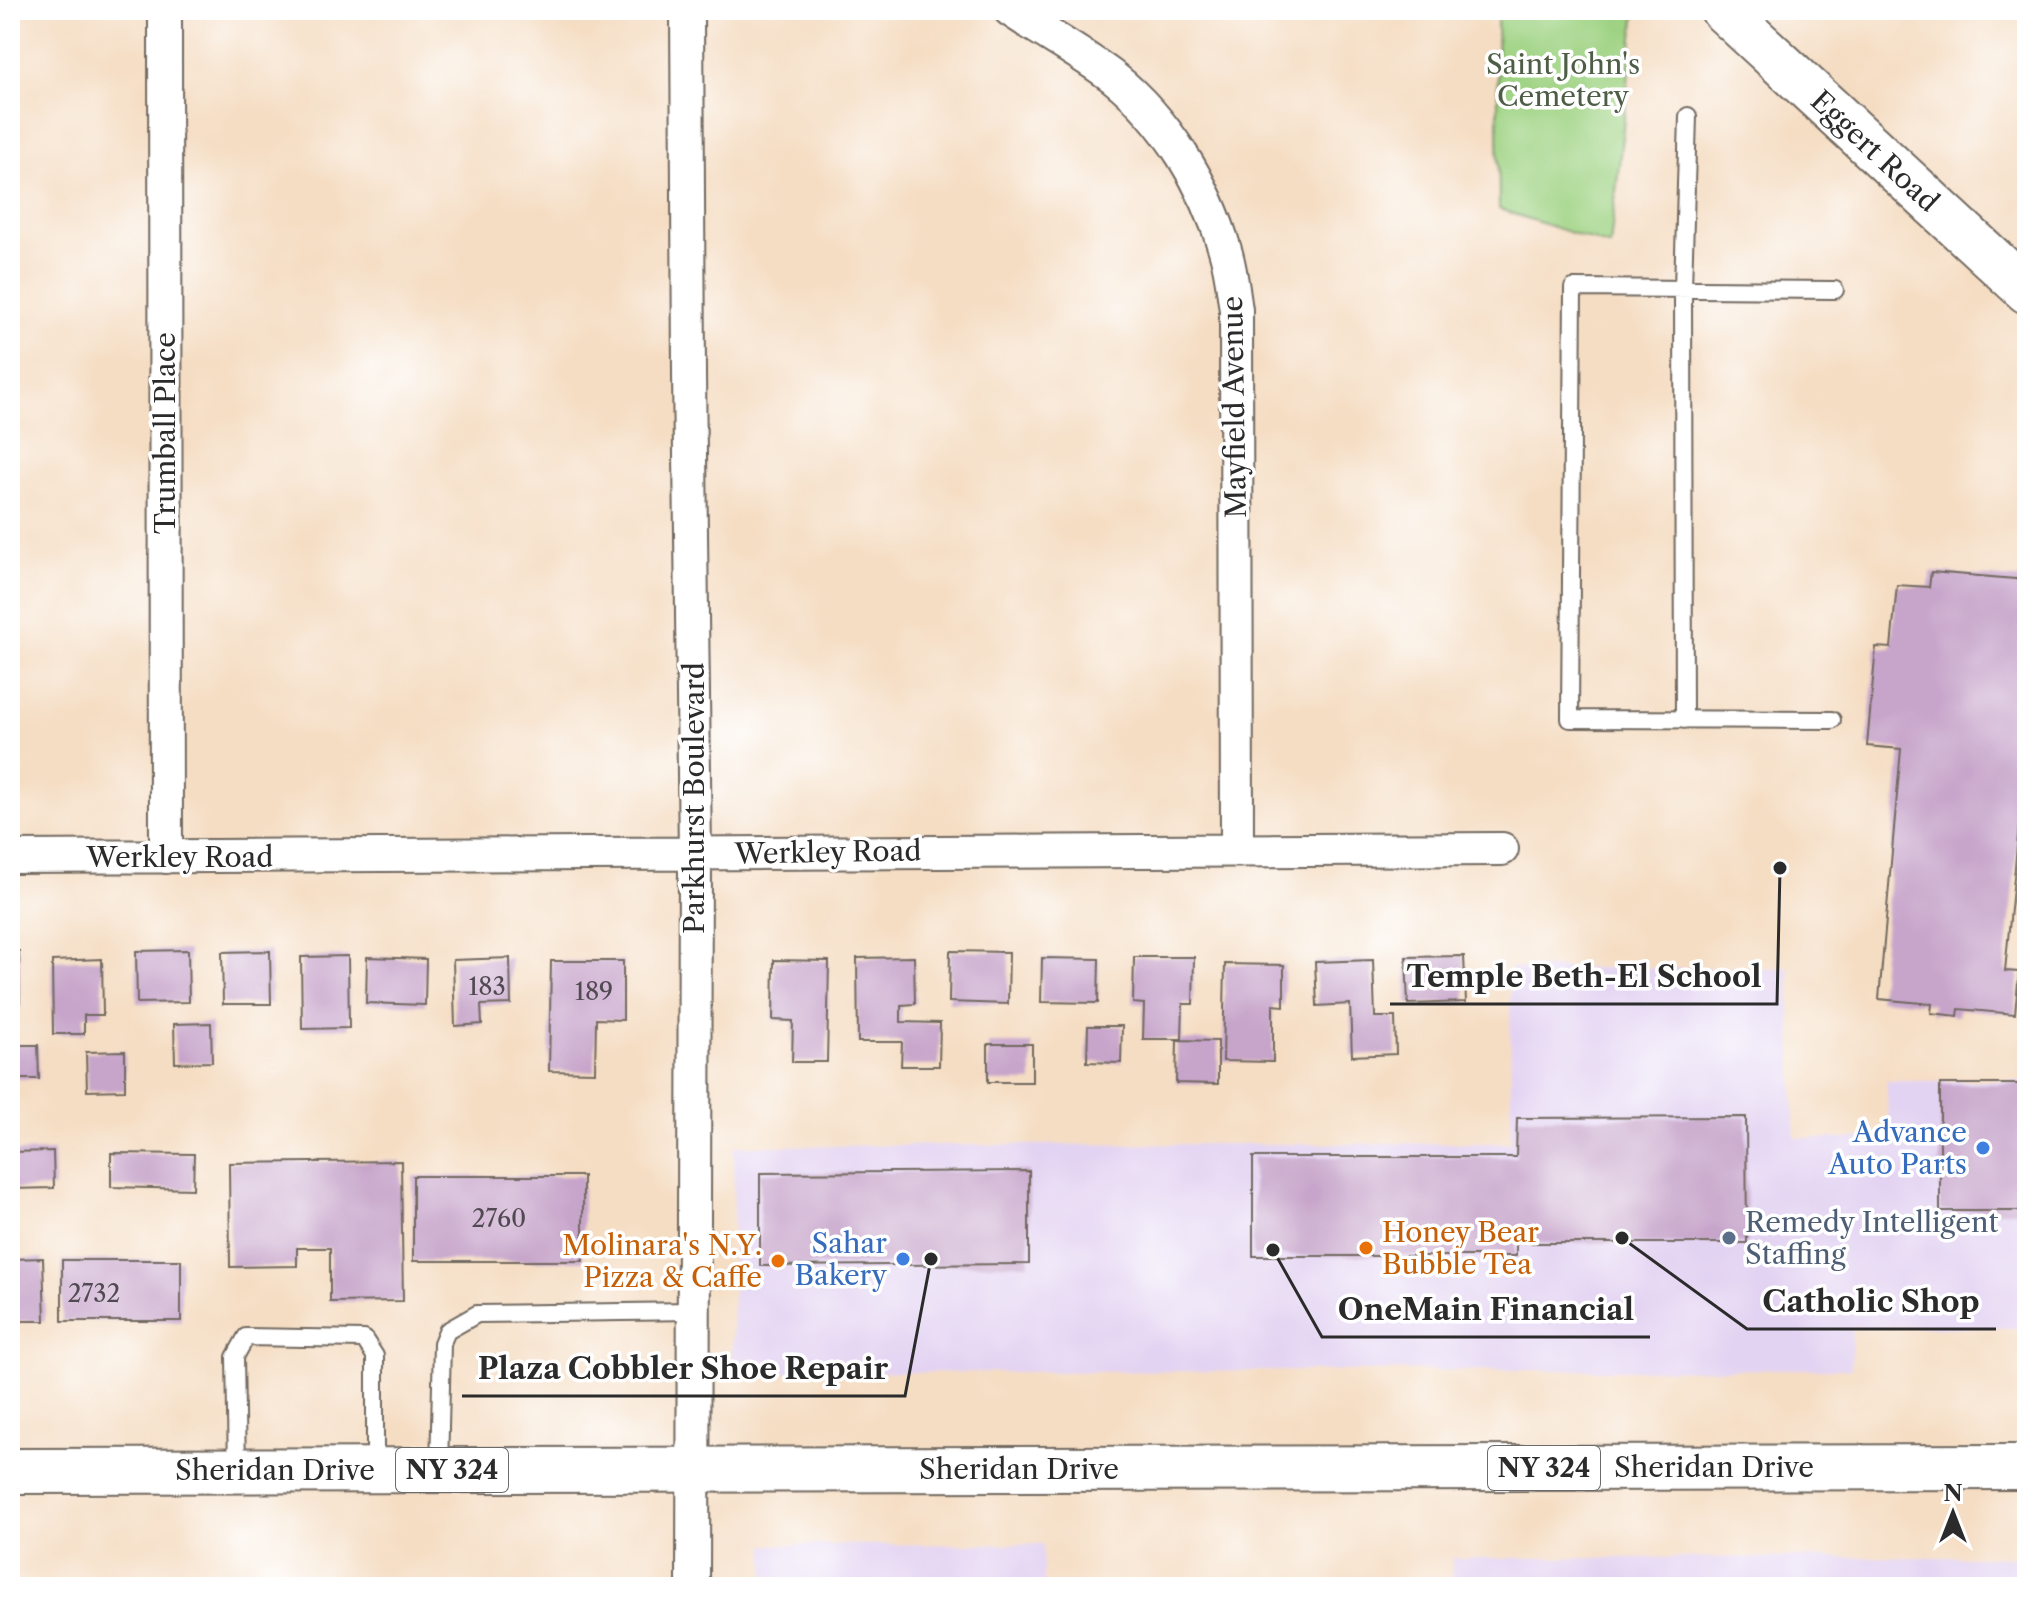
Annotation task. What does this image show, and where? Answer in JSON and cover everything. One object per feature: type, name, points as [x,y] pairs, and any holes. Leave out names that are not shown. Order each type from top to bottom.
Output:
[{"type":"main road","name":"Eggert Road","points":[[1723,10],[2027,291]]},
{"type":"main road","name":"Sheridan Drive","points":[[10,1471],[2027,1467]]},
{"type":"street","name":"Trumball Place","points":[[165,10],[166,857]]},
{"type":"street","name":"Parkhurst Boulevard","points":[[687,10],[695,854],[693,1587]]},
{"type":"street","name":"Mayfield Avenue","points":[[1010,10],[1070,46],[1115,79],[1155,118],[1183,156],[1210,208],[1226,252],[1236,310],[1237,849]]},
{"type":"street","name":"Werkley Road","points":[[10,857],[1502,849]]},
{"type":"lane","points":[[1684,720],[1683,288],[1688,116]]},
{"type":"lane","points":[[1832,720],[1570,719],[1573,288],[1835,290]]},
{"type":"lane","points":[[439,1470],[442,1343],[447,1331],[477,1314],[693,1311]]},
{"type":"lane","points":[[237,1470],[235,1357],[246,1337],[364,1339],[375,1356],[375,1470]]},
{"type":"shaded area","points":[[1510,968],[1789,968],[1795,1138],[1890,1138],[1886,1081],[2027,1081],[2027,1328],[1852,1327],[1851,1369],[732,1373],[734,1146],[1511,1143]]},
{"type":"shaded area","points":[[1043,1544],[1044,1587],[765,1587],[765,1545]]},
{"type":"shaded area","points":[[2027,1557],[2027,1587],[1452,1587],[1452,1558]]},
{"type":"green space","name":"Saint John's Cemetery","points":[[1497,10],[1636,10],[1610,246],[1499,209]]},
{"type":"building","points":[[1931,572],[2027,580],[2027,815],[2020,815],[2005,971],[2019,972],[2015,1014],[1959,1009],[1958,1016],[1931,1013],[1932,1004],[1879,999],[1901,749],[1867,746],[1876,647],[1891,648],[1897,585],[1929,587]]},
{"type":"building","points":[[188,950],[189,1002],[137,1003],[136,951]]},
{"type":"building","points":[[10,951],[19,951],[20,1004],[10,1004]]},
{"type":"building","points":[[270,951],[271,1004],[223,1004],[222,952]]},
{"type":"building","points":[[950,951],[1009,952],[1008,1004],[949,1002]]},
{"type":"building","points":[[348,956],[349,1028],[302,1029],[301,957]]},
{"type":"building","points":[[1464,956],[1466,1002],[1408,1004],[1406,957]]},
{"type":"building","points":[[367,957],[426,959],[425,1005],[366,1003]]},
{"type":"building","points":[[914,957],[915,1004],[901,1005],[901,1022],[940,1023],[939,1066],[901,1066],[902,1042],[858,1042],[857,958]]},
{"type":"building","points":[[1134,957],[1194,957],[1193,1004],[1183,1004],[1182,1039],[1143,1039],[1144,1004],[1133,1003]]},
{"type":"building","points":[[510,958],[511,1004],[481,1005],[482,1024],[455,1026],[453,960]]},
{"type":"building","points":[[1042,958],[1099,959],[1098,1003],[1041,1002]]},
{"type":"building","points":[[102,959],[103,1015],[84,1015],[84,1034],[53,1034],[52,961]]},
{"type":"building","points":[[774,960],[829,961],[827,1062],[792,1062],[793,1021],[773,1020]]},
{"type":"building","points":[[1373,960],[1375,1017],[1395,1017],[1396,1054],[1352,1056],[1350,1004],[1317,1006],[1315,962]]},
{"type":"building","points":[[551,961],[623,961],[623,1020],[596,1019],[595,1072],[549,1071]]},
{"type":"building","points":[[1225,964],[1284,965],[1284,1006],[1273,1005],[1273,1062],[1223,1061]]},
{"type":"building","points":[[211,1023],[212,1062],[175,1063],[174,1024]]},
{"type":"building","points":[[1088,1026],[1122,1026],[1121,1063],[1087,1062]]},
{"type":"building","points":[[1177,1040],[1218,1041],[1218,1084],[1176,1083]]},
{"type":"building","points":[[988,1044],[1032,1044],[1032,1082],[988,1082]]},
{"type":"building","points":[[10,1045],[38,1045],[39,1079],[10,1079]]},
{"type":"building","points":[[125,1051],[125,1090],[87,1091],[86,1052]]},
{"type":"building","name":"Advance Auto Parts","points":[[1940,1084],[2027,1084],[2027,1211],[1940,1211]]},
{"type":"building","points":[[1746,1117],[1747,1243],[1516,1243],[1516,1256],[1253,1256],[1253,1157],[1516,1157],[1517,1118]]},
{"type":"building","points":[[53,1151],[54,1188],[10,1189],[10,1152]]},
{"type":"building","points":[[111,1153],[194,1154],[193,1189],[111,1187]]},
{"type":"building","points":[[401,1161],[403,1301],[330,1302],[330,1248],[297,1248],[297,1266],[230,1267],[229,1163]]},
{"type":"building","points":[[1029,1171],[1029,1264],[760,1266],[760,1173]]},
{"type":"building","points":[[413,1176],[583,1176],[583,1261],[413,1261]]},
{"type":"building","points":[[43,1258],[45,1321],[10,1321],[10,1259]]},
{"type":"building","points":[[62,1260],[181,1260],[181,1321],[62,1321]]},
{"type":"place","name":"Temple Beth-El School","points":[[1780,868]]},
{"type":"place","name":"Advance Auto Parts","points":[[1983,1148]]},
{"type":"place","name":"Catholic Shop","points":[[1622,1238]]},
{"type":"place","name":"Remedy Intelligent Staffing","points":[[1729,1238]]},
{"type":"place","name":"Honey Bear Bubble Tea","points":[[1366,1248]]},
{"type":"place","name":"OneMain Financial","points":[[1273,1250]]},
{"type":"place","name":"Sahar Bakery","points":[[903,1259]]},
{"type":"place","name":"Plaza Cobbler Shoe Repair","points":[[931,1259]]},
{"type":"place","name":"Molinara's N.Y. Pizza & Caffe","points":[[778,1261]]}]
